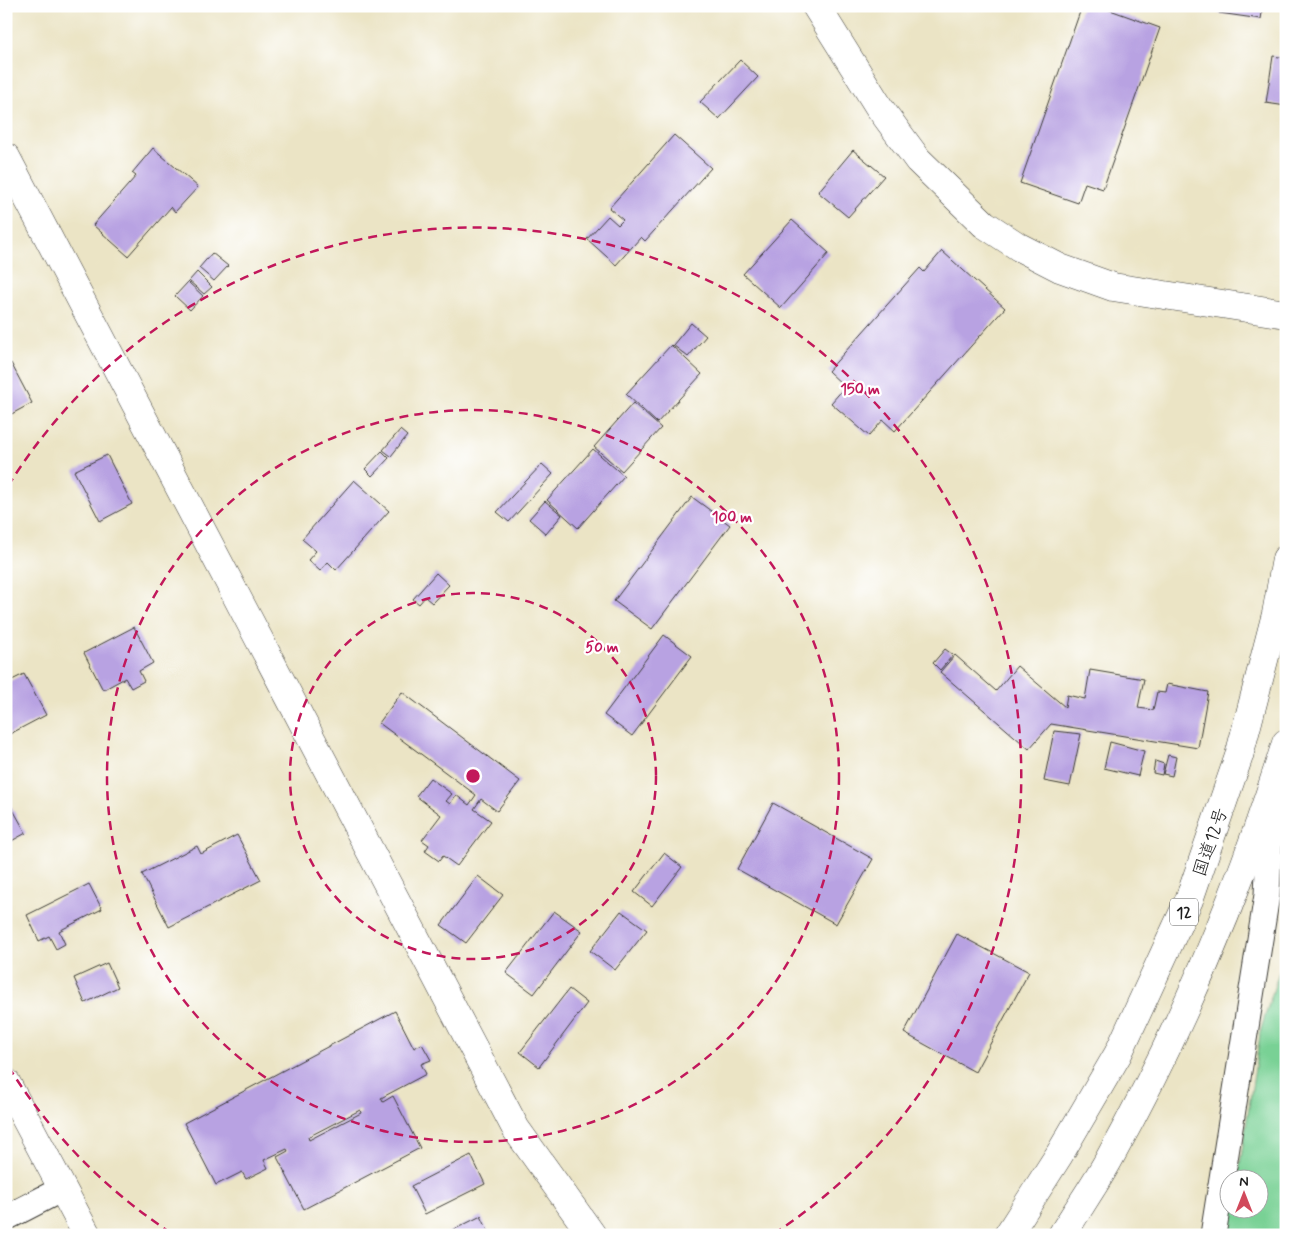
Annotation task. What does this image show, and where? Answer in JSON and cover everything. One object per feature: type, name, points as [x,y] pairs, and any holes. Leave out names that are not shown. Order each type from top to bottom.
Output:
[{"type":"main road","points":[[816,6],[898,136],[918,160],[984,224],[1019,247],[1060,268],[1113,288],[1286,314]]},
{"type":"main road","points":[[6,157],[516,1129],[592,1235]]},
{"type":"main road","name":"国道12号","points":[[1008,1235],[1059,1155],[1118,1054],[1189,900],[1240,756],[1276,614],[1286,558]]},
{"type":"main road","name":"12","points":[[1062,1235],[1108,1162],[1169,1043],[1208,959],[1272,790],[1286,743]]},
{"type":"main road","points":[[6,1082],[87,1235]]},
{"type":"street","points":[[1212,1235],[1267,895],[1272,790]]},
{"type":"street","points":[[6,1218],[62,1189]]},
{"type":"green space","points":[[1286,944],[1286,1235],[1223,1235],[1227,1218],[1270,1218],[1270,1168],[1239,1168],[1261,1029]]},
{"type":"building","points":[[1082,6],[1099,6],[1160,28],[1103,189],[1085,183],[1078,203],[1020,183]]},
{"type":"building","points":[[1220,6],[1263,6],[1261,19],[1219,13]]},
{"type":"building","points":[[1273,56],[1286,58],[1286,106],[1266,103]]},
{"type":"building","points":[[740,60],[758,77],[719,119],[700,102]]},
{"type":"building","points":[[674,135],[711,168],[645,241],[641,237],[616,265],[587,239],[608,216],[618,225],[623,220],[609,208]]},
{"type":"building","points":[[153,148],[198,187],[175,212],[171,207],[128,256],[93,225],[136,176],[132,173]]},
{"type":"building","points":[[853,150],[884,176],[848,217],[818,192]]},
{"type":"building","points":[[792,220],[829,253],[781,308],[743,274]]},
{"type":"building","points":[[942,251],[1005,308],[895,431],[883,420],[869,436],[831,403],[845,387],[828,371],[920,268],[924,272]]},
{"type":"building","points":[[212,253],[228,266],[214,281],[199,268]]},
{"type":"building","points":[[197,272],[212,287],[204,294],[189,281]]},
{"type":"building","points":[[188,282],[203,296],[190,310],[175,296]]},
{"type":"building","points":[[691,323],[706,336],[688,357],[673,345]]},
{"type":"building","points":[[671,345],[702,374],[657,423],[626,394]]},
{"type":"building","points":[[11,363],[32,403],[6,417],[6,365]]},
{"type":"building","points":[[633,403],[661,428],[622,471],[594,447]]},
{"type":"building","points":[[400,430],[407,436],[391,456],[383,450]]},
{"type":"building","points":[[593,449],[624,476],[578,528],[547,500]]},
{"type":"building","points":[[382,451],[389,458],[372,476],[365,469]]},
{"type":"building","points":[[107,455],[132,504],[100,521],[74,471]]},
{"type":"building","points":[[542,464],[553,474],[509,522],[497,512]]},
{"type":"building","points":[[354,480],[389,511],[336,570],[328,562],[320,571],[308,560],[316,551],[302,539]]},
{"type":"building","points":[[692,497],[730,525],[652,629],[614,601]]},
{"type":"building","points":[[545,501],[562,515],[546,534],[529,519]]},
{"type":"building","points":[[436,573],[449,585],[432,603],[425,597],[419,604],[413,599]]},
{"type":"building","points":[[134,627],[153,663],[139,671],[144,681],[131,688],[125,678],[103,690],[84,653]]},
{"type":"building","points":[[664,635],[692,656],[632,736],[604,715]]},
{"type":"building","points":[[945,649],[953,655],[940,670],[933,663]]},
{"type":"building","points":[[955,655],[996,691],[1017,666],[1065,707],[1067,695],[1085,699],[1090,670],[1144,679],[1138,708],[1153,710],[1157,692],[1165,693],[1167,684],[1208,692],[1198,748],[1051,724],[1029,749],[940,672]]},
{"type":"building","points":[[24,674],[46,715],[6,736],[6,683]]},
{"type":"building","points":[[402,692],[520,781],[497,811],[481,799],[474,809],[491,821],[457,866],[443,856],[439,861],[425,851],[429,845],[422,840],[441,815],[416,796],[430,778],[452,794],[446,801],[450,804],[456,795],[469,805],[476,795],[379,723]]},
{"type":"building","points":[[1054,731],[1081,734],[1070,786],[1044,781]]},
{"type":"building","points":[[1110,742],[1144,751],[1138,776],[1104,768]]},
{"type":"building","points":[[1168,755],[1176,757],[1172,776],[1163,774]]},
{"type":"building","points":[[1155,761],[1164,764],[1162,775],[1153,773]]},
{"type":"building","points":[[6,797],[26,833],[6,844]]},
{"type":"building","points":[[773,803],[873,859],[836,924],[737,869]]},
{"type":"building","points":[[237,835],[261,880],[169,927],[142,874],[197,846],[201,854]]},
{"type":"building","points":[[664,853],[682,867],[652,906],[634,892]]},
{"type":"building","points":[[478,876],[503,895],[466,943],[441,925]]},
{"type":"building","points":[[89,884],[102,909],[59,931],[65,944],[56,949],[49,936],[39,941],[27,915]]},
{"type":"building","points":[[554,911],[582,931],[534,994],[506,973]]},
{"type":"building","points":[[621,911],[647,930],[615,970],[590,951]]},
{"type":"building","points":[[957,934],[1029,972],[975,1072],[904,1033]]},
{"type":"building","points":[[107,963],[118,987],[85,1003],[74,978]]},
{"type":"building","points":[[569,989],[587,1003],[539,1067],[520,1052]]},
{"type":"building","points":[[395,1011],[414,1048],[422,1044],[431,1060],[421,1064],[426,1074],[381,1098],[383,1102],[393,1096],[420,1148],[304,1209],[277,1157],[288,1151],[287,1149],[264,1160],[268,1168],[246,1179],[242,1172],[216,1185],[184,1123]],"holes":[[[360,1110],[361,1113],[309,1140],[308,1137]]]},
{"type":"building","points":[[471,1155],[485,1184],[425,1214],[411,1186]]},
{"type":"building","points":[[481,1216],[490,1235],[443,1235]]}]
